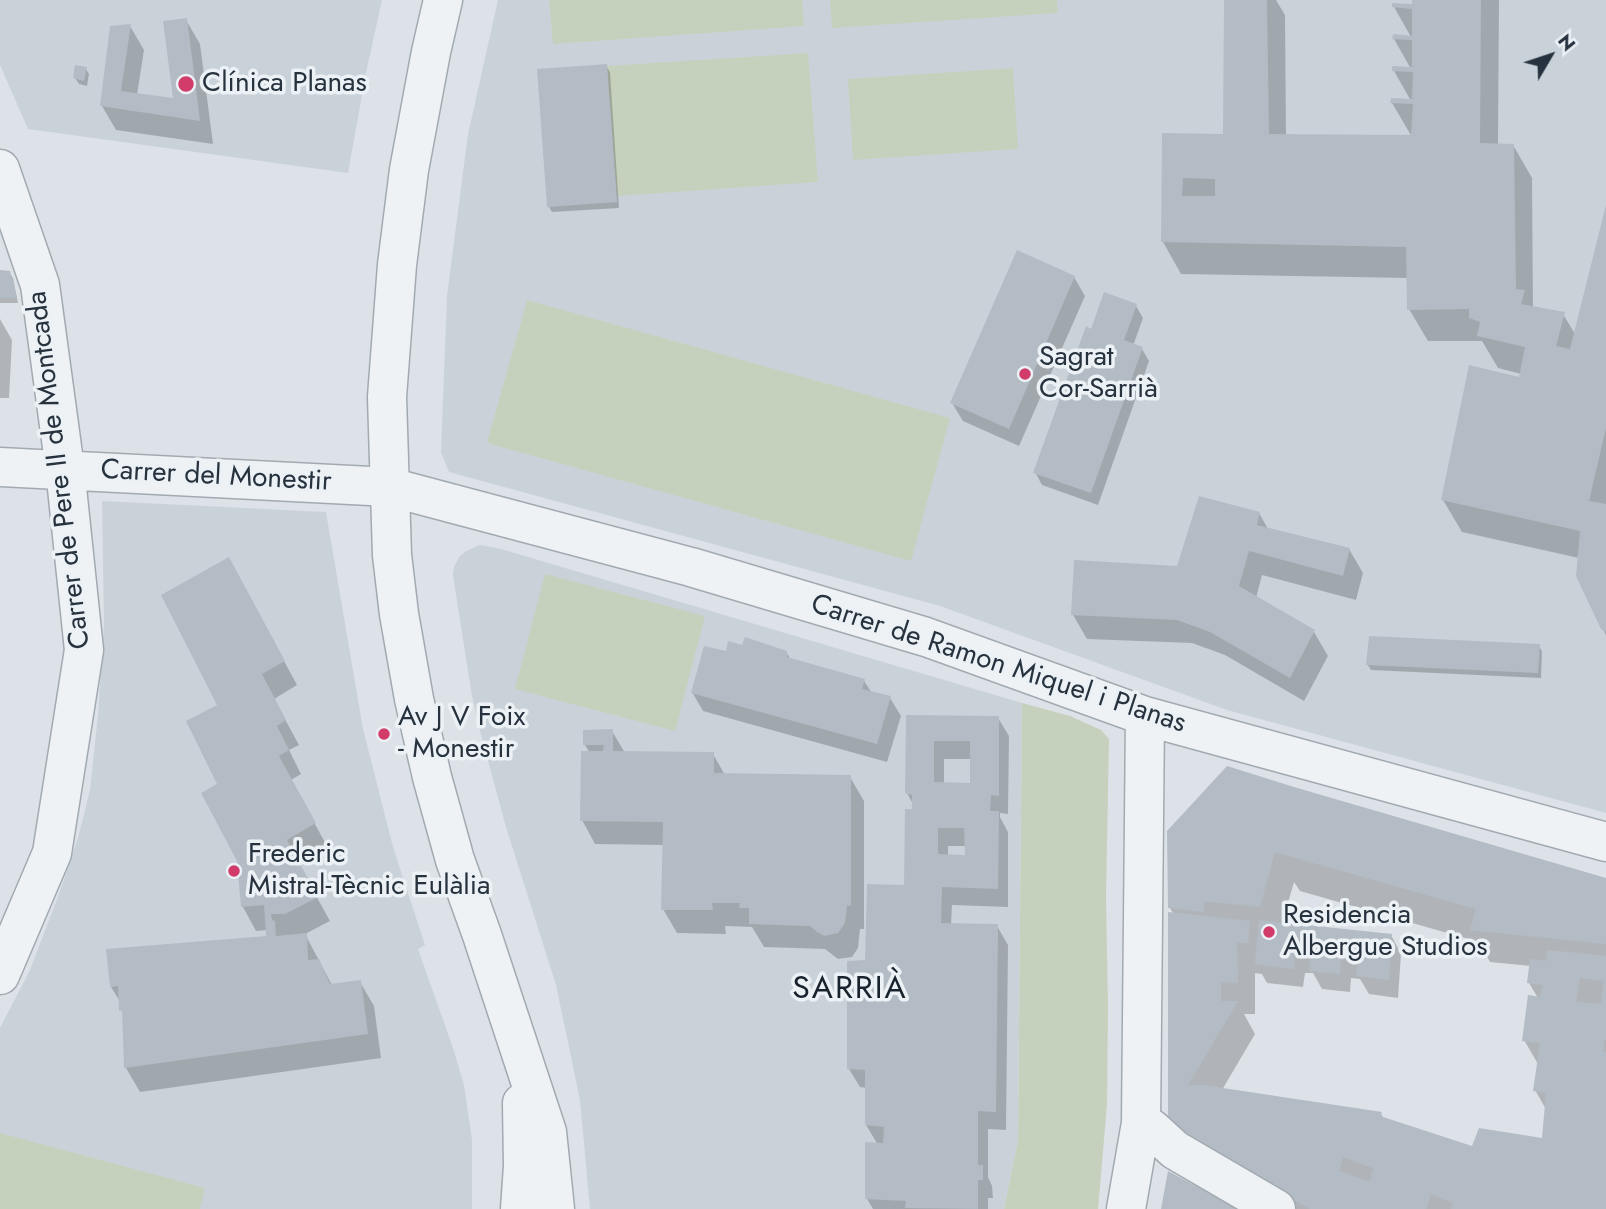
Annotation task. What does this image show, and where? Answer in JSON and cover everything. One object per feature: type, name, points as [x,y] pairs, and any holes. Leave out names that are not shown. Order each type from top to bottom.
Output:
[{"type":"street","points":[[443,0],[409,170],[397,265],[387,397],[392,555],[414,699],[432,777],[456,860],[547,1132],[555,1209]]},
{"type":"street","name":"Carrer de Pere II de Montcada","points":[[0,169],[40,285],[65,469],[85,650],[52,853],[0,975]]},
{"type":"street","name":"Carrer del Monestir","points":[[0,467],[390,487]]},
{"type":"street","name":"Carrer de Ramon Miquel i Planas","points":[[390,487],[691,567],[913,633],[1145,716],[1606,842]]},
{"type":"street","points":[[1126,1209],[1141,1123],[1145,716]]},
{"type":"street","points":[[520,1209],[523,1166],[521,1055]]},
{"type":"street","points":[[1141,1123],[1152,1129],[1175,1150],[1276,1209]]},
{"type":"shaded area","name":"Clínica Planas","points":[[0,0],[382,0],[348,173],[28,129],[0,65]]},
{"type":"shaded area","name":"Sagrat Cor-Sarrià","points":[[498,0],[1606,0],[1606,813],[1227,710],[940,606],[449,472],[441,452],[447,296],[468,134]]},
{"type":"shaded area","name":"Frederic Mistral-Tècnic Eulàlia","points":[[102,501],[326,512],[363,729],[393,847],[425,945],[418,949],[464,1085],[472,1140],[472,1209],[0,1209],[0,1028],[30,970],[59,894],[78,838],[90,790],[104,624]]},
{"type":"shaded area","points":[[480,545],[1022,703],[1018,1140],[1004,1209],[590,1209],[580,1100],[556,985],[506,827],[472,696],[453,576],[459,557]]},
{"type":"green space","points":[[549,0],[802,0],[804,26],[553,44]]},
{"type":"green space","points":[[830,0],[1057,0],[1058,13],[832,28]]},
{"type":"green space","points":[[808,53],[818,182],[617,196],[607,66]]},
{"type":"green space","points":[[1013,68],[1018,149],[853,160],[848,79]]},
{"type":"green space","points":[[527,300],[950,418],[911,561],[487,443]]},
{"type":"green space","points":[[545,574],[705,616],[675,731],[515,689]]},
{"type":"green space","points":[[1022,703],[1070,716],[1101,730],[1109,739],[1106,896],[1107,1105],[1098,1209],[1004,1209],[1018,1140]]},
{"type":"green space","points":[[0,1133],[205,1188],[200,1209],[0,1209]]},
{"type":"building","points":[[1224,0],[1267,0],[1269,134],[1411,135],[1413,104],[1390,103],[1391,98],[1412,99],[1413,72],[1392,71],[1392,66],[1412,67],[1412,40],[1392,39],[1393,34],[1412,36],[1412,9],[1392,7],[1392,3],[1412,4],[1412,0],[1481,0],[1480,143],[1514,144],[1516,289],[1525,290],[1521,304],[1565,312],[1556,346],[1570,349],[1606,205],[1606,428],[1589,501],[1606,504],[1606,632],[1601,629],[1576,576],[1580,531],[1441,500],[1469,365],[1519,377],[1525,347],[1477,336],[1480,322],[1469,318],[1469,309],[1407,310],[1406,247],[1161,242],[1162,133],[1223,134]],"holes":[[[1183,178],[1215,179],[1215,196],[1182,196]]]},
{"type":"building","points":[[187,18],[200,121],[100,106],[110,26],[131,24],[121,91],[173,98],[163,21]]},
{"type":"building","points":[[607,64],[617,202],[547,207],[537,69]]},
{"type":"building","points":[[75,65],[87,67],[84,81],[73,78]]},
{"type":"building","points":[[1017,250],[1075,276],[1009,429],[950,403]]},
{"type":"building","points":[[0,270],[10,271],[17,298],[0,298]]},
{"type":"building","points":[[1104,292],[1137,304],[1124,340],[1143,347],[1091,493],[1033,473],[1086,326],[1091,329]]},
{"type":"building","points":[[1199,496],[1260,512],[1257,525],[1350,548],[1343,576],[1249,551],[1239,586],[1315,630],[1290,678],[1210,632],[1177,620],[1071,615],[1074,560],[1177,566]]},
{"type":"building","points":[[229,557],[285,661],[262,674],[286,720],[277,726],[289,750],[279,756],[316,823],[287,840],[318,897],[285,914],[271,914],[272,920],[275,921],[276,936],[307,933],[308,960],[319,959],[330,984],[361,980],[368,1034],[124,1068],[122,1010],[119,1011],[118,986],[110,987],[106,949],[266,936],[264,905],[241,907],[237,861],[201,793],[217,784],[186,721],[217,705],[161,595]]},
{"type":"building","points":[[1369,636],[1540,644],[1538,673],[1366,665]]},
{"type":"building","points":[[745,637],[787,651],[787,657],[865,679],[862,689],[891,696],[877,744],[691,693],[704,646],[726,651],[728,641],[742,645]]},
{"type":"building","points":[[906,715],[999,716],[999,796],[991,795],[990,811],[999,811],[998,889],[942,887],[941,923],[998,924],[996,1112],[978,1111],[978,1165],[983,1165],[983,1180],[978,1180],[978,1209],[905,1208],[906,1201],[865,1199],[865,1142],[883,1143],[884,1127],[865,1125],[865,1070],[847,1069],[847,961],[865,960],[867,884],[904,885],[905,809],[912,809],[912,795],[905,793]],"holes":[[[934,741],[970,741],[970,783],[934,782]],[[938,828],[964,828],[965,855],[938,854]]]},
{"type":"building","points":[[613,729],[613,751],[714,752],[714,773],[851,775],[851,906],[847,905],[845,923],[838,933],[824,936],[810,926],[749,924],[749,908],[739,908],[740,903],[712,903],[713,910],[661,910],[663,822],[580,821],[581,751],[603,751],[604,745],[583,745],[583,730]]},
{"type":"building","points":[[1227,766],[1606,878],[1606,944],[1470,930],[1476,909],[1275,852],[1260,907],[1204,901],[1204,912],[1168,908],[1167,831]]},
{"type":"building","points":[[1168,912],[1250,921],[1248,943],[1237,942],[1238,983],[1221,982],[1221,1001],[1238,1001],[1188,1085],[1382,1112],[1380,1116],[1472,1146],[1479,1128],[1542,1138],[1546,1093],[1533,1091],[1540,1043],[1522,1041],[1528,995],[1540,997],[1543,985],[1527,983],[1530,959],[1546,961],[1547,950],[1606,956],[1606,1040],[1603,1052],[1606,1052],[1606,1209],[1451,1209],[1453,1203],[1431,1194],[1426,1209],[1310,1209],[1168,1126]],"holes":[[[1580,978],[1604,981],[1601,1004],[1576,1002]],[[1343,1157],[1373,1168],[1370,1174],[1372,1178],[1367,1181],[1339,1171]]]},
{"type":"building","points":[[1259,920],[1392,934],[1389,980],[1356,976],[1358,962],[1341,960],[1340,974],[1309,971],[1311,956],[1295,955],[1294,969],[1255,964]]},
{"type":"building","points":[[1168,1171],[1228,1203],[1239,1209],[1161,1209]]},
{"type":"place","name":"Clínica Planas","points":[[186,84]]},
{"type":"place","name":"Sagrat Cor-Sarrià","points":[[1025,374]]},
{"type":"place","name":"Av J V Foix - Monestir","points":[[384,734]]},
{"type":"place","name":"Frederic Mistral-Tècnic Eulàlia","points":[[234,871]]},
{"type":"place","name":"Residencia Albergue Studios","points":[[1269,932]]},
{"type":"district","name":"SARRIÀ","points":[[850,990]]}]
